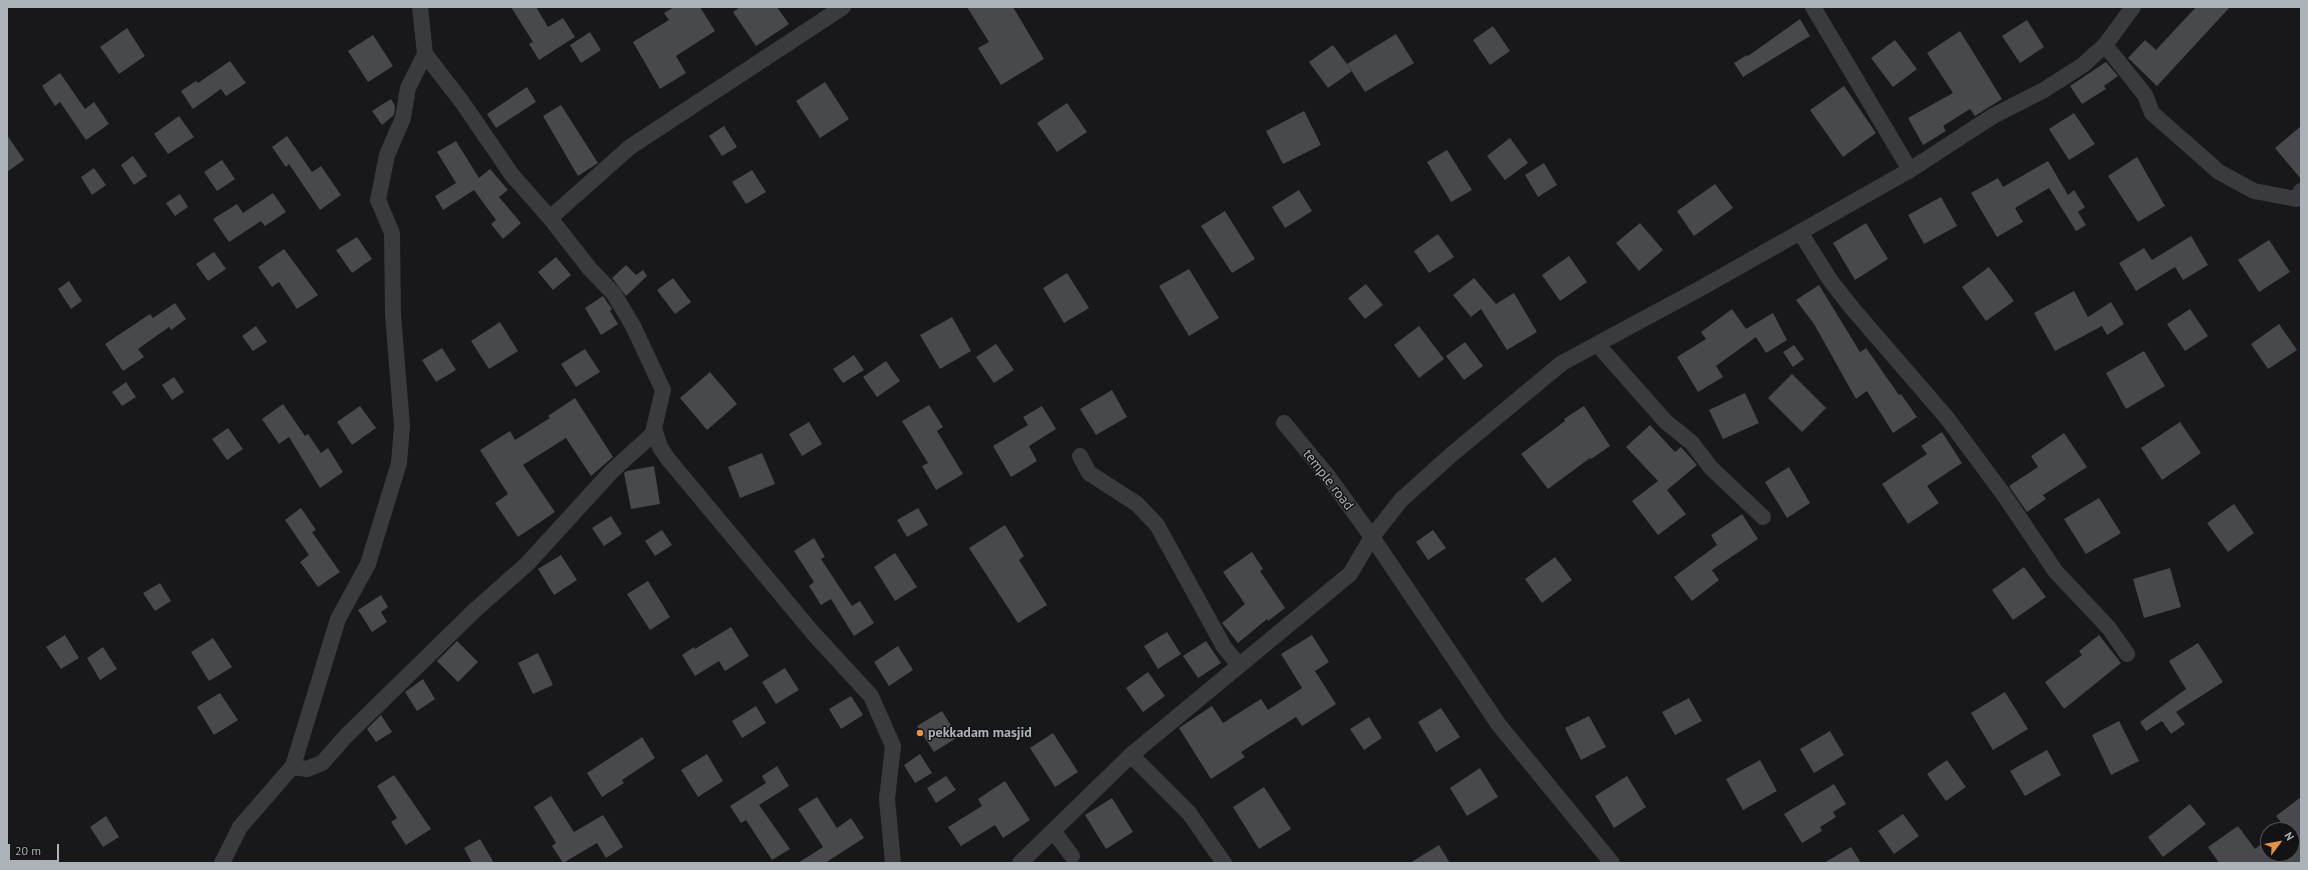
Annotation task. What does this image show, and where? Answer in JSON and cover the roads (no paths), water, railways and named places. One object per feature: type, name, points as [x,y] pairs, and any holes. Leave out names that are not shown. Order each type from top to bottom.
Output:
[{"type":"street","points":[[420,7],[425,54],[462,102],[512,175],[550,218],[590,269],[614,294],[650,360],[663,390],[654,428],[660,447],[668,459],[813,633],[871,696],[893,746],[887,798],[894,863]]},
{"type":"street","points":[[550,218],[630,147],[843,7]]},
{"type":"street","points":[[1813,7],[1910,170]]},
{"type":"street","points":[[1020,863],[1054,832],[1131,755],[1350,574],[1372,537],[1401,500],[1451,454],[1562,363],[1910,170],[1993,116],[2050,86],[2083,65],[2105,45],[2133,7]]},
{"type":"street","points":[[2105,45],[2145,95],[2152,113],[2220,172],[2254,192],[2296,199],[2301,192]]},
{"type":"street","points":[[222,863],[240,827],[292,767],[338,618],[368,564],[399,463],[402,426],[393,315],[392,233],[378,200],[387,155],[404,118],[408,88],[425,54]]},
{"type":"street","points":[[1800,232],[1830,280],[1852,308],[1948,418],[2004,495],[2056,572],[2109,628],[2127,654]]},
{"type":"street","points":[[1597,344],[1665,421],[1692,443],[1711,468],[1764,517]]},
{"type":"street","name":"temple road","points":[[1284,423],[1327,475],[1372,537],[1499,725],[1612,863]]},
{"type":"street","points":[[292,767],[307,768],[322,763],[346,736],[475,610],[527,564],[612,471],[656,432]]},
{"type":"street","points":[[1080,456],[1088,473],[1136,504],[1157,525],[1224,647],[1239,665]]},
{"type":"street","points":[[1131,755],[1189,813],[1224,863]]},
{"type":"street","points":[[1054,832],[1072,856]]},
{"type":"place","name":"pekkadam masjid","points":[[920,733]]}]
